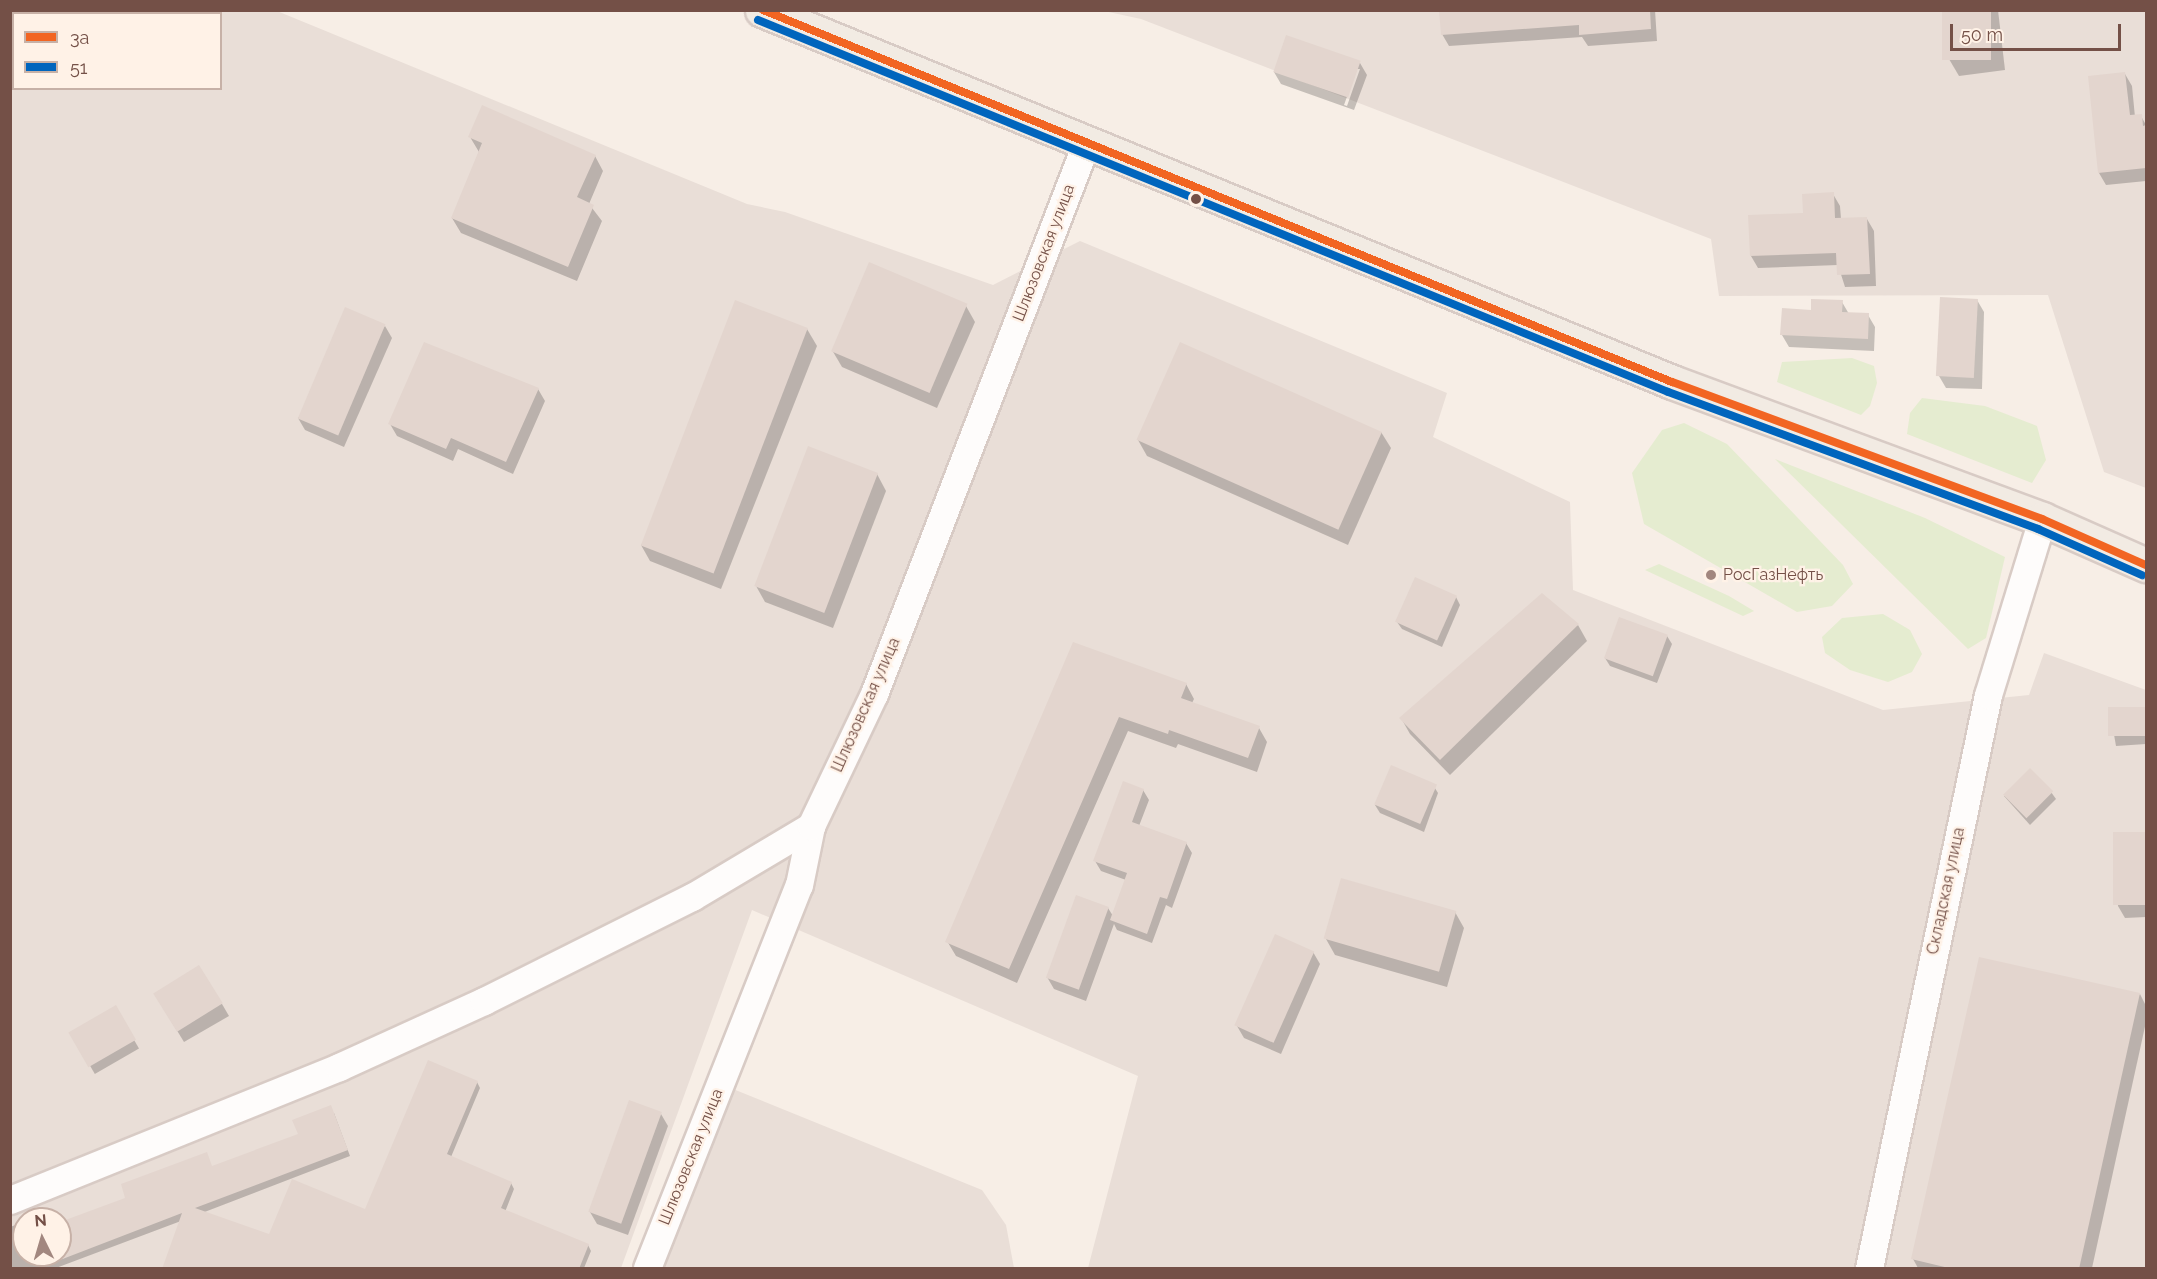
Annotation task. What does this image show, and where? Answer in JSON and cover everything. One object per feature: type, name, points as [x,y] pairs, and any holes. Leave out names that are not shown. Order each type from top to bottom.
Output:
[{"type":"main road","points":[[762,10],[1672,382],[2042,519],[2146,565]]},
{"type":"street","name":"Шлюзовская улица","points":[[647,1269],[799,885],[811,826],[874,693],[1087,141]]},
{"type":"street","name":"Складская улица","points":[[1869,1269],[1988,695],[2042,519]]},
{"type":"street","points":[[10,1200],[339,1066],[484,1001],[692,897],[811,826]]},
{"type":"shaded area","points":[[10,11],[277,11],[747,204],[785,212],[993,285],[1080,241],[1447,393],[1433,437],[1570,502],[1573,590],[1883,710],[2029,695],[2044,653],[2146,690],[2146,1268],[1088,1268],[1138,1076],[752,910],[621,1268],[11,1268]]},
{"type":"shaded area","points":[[1104,11],[2146,11],[2146,488],[2104,472],[2048,295],[1719,296],[1711,239],[1141,19]]},
{"type":"shaded area","points":[[733,1089],[982,1190],[1006,1225],[1014,1268],[661,1268]]},
{"type":"green space","points":[[1852,358],[1874,366],[1877,383],[1870,406],[1861,415],[1777,382],[1782,362]]},
{"type":"green space","points":[[1922,398],[1985,406],[2037,426],[2046,460],[2032,483],[1907,434],[1910,413]]},
{"type":"green space","points":[[1684,423],[1727,444],[1843,565],[1853,584],[1832,606],[1797,612],[1644,524],[1632,473],[1662,430]]},
{"type":"green space","points":[[1775,459],[1925,518],[2005,557],[1986,638],[1968,649]]},
{"type":"green space","points":[[1659,564],[1729,596],[1754,611],[1743,616],[1645,570]]},
{"type":"green space","points":[[1883,614],[1910,630],[1922,654],[1912,672],[1888,682],[1850,670],[1825,653],[1822,637],[1842,618]]},
{"type":"building","points":[[1439,10],[1650,10],[1651,29],[1579,35],[1579,25],[1441,35]]},
{"type":"building","points":[[1942,10],[1991,10],[1991,60],[1942,60]]},
{"type":"building","points":[[1286,35],[1361,61],[1348,98],[1273,72]]},
{"type":"building","points":[[2125,72],[2130,115],[2142,114],[2143,126],[2146,125],[2146,168],[2098,173],[2088,76]]},
{"type":"building","points":[[482,105],[596,155],[577,197],[594,205],[568,267],[451,218],[482,143],[468,137]]},
{"type":"building","points":[[1834,192],[1835,218],[1867,217],[1870,274],[1837,275],[1836,253],[1750,256],[1748,215],[1803,213],[1802,194]]},
{"type":"building","points":[[869,262],[967,304],[930,393],[831,351]]},
{"type":"building","points":[[1940,297],[1978,299],[1974,378],[1936,376]]},
{"type":"building","points":[[1811,299],[1843,300],[1842,312],[1869,313],[1868,339],[1780,335],[1782,308],[1811,310]]},
{"type":"building","points":[[735,300],[808,328],[714,573],[641,546]]},
{"type":"building","points":[[345,307],[386,324],[338,436],[298,418]]},
{"type":"building","points":[[424,342],[539,388],[506,462],[451,438],[446,449],[388,424]]},
{"type":"building","points":[[1180,342],[1382,432],[1338,530],[1136,440]]},
{"type":"building","points":[[808,446],[878,473],[824,613],[754,586]]},
{"type":"building","points":[[1415,577],[1457,596],[1437,640],[1395,622]]},
{"type":"building","points":[[1542,593],[1579,624],[1440,760],[1399,718]]},
{"type":"building","points":[[1619,617],[1668,635],[1653,676],[1604,658]]},
{"type":"building","points":[[1073,642],[1187,683],[1181,698],[1260,726],[1248,758],[1169,730],[1168,734],[1119,717],[1009,969],[945,942]]},
{"type":"building","points":[[2108,707],[2146,707],[2146,736],[2108,736]]},
{"type":"building","points":[[1391,765],[1437,785],[1420,824],[1374,805]]},
{"type":"building","points":[[2030,768],[2053,791],[2026,818],[2003,795]]},
{"type":"building","points":[[1123,781],[1144,789],[1132,822],[1187,842],[1167,899],[1160,897],[1147,934],[1110,920],[1127,873],[1093,861]]},
{"type":"building","points":[[2113,832],[2146,832],[2146,905],[2113,905]]},
{"type":"building","points":[[1341,878],[1456,911],[1439,972],[1324,939]]},
{"type":"building","points":[[1076,895],[1109,907],[1079,990],[1046,978]]},
{"type":"building","points":[[1275,934],[1314,951],[1274,1043],[1234,1025]]},
{"type":"building","points":[[1979,957],[2140,993],[2079,1269],[1953,1269],[1911,1259]]},
{"type":"building","points":[[199,965],[223,1003],[177,1032],[153,994]]},
{"type":"building","points":[[116,1005],[136,1040],[88,1067],[68,1032]]},
{"type":"building","points":[[428,1060],[478,1081],[447,1154],[512,1182],[501,1208],[589,1244],[579,1269],[162,1269],[182,1213],[72,1255],[72,1218],[125,1198],[121,1184],[207,1152],[212,1166],[298,1134],[292,1120],[331,1105],[348,1150],[195,1208],[269,1234],[292,1179],[365,1209]]},
{"type":"building","points":[[629,1100],[662,1112],[621,1224],[588,1212]]},
{"type":"transit line","name":"3а","points":[[763,10],[1672,382],[2042,519],[2146,565]]},
{"type":"transit line","name":"51","points":[[758,20],[1668,392],[2038,529],[2142,575]]},
{"type":"place","name":"РосГазНефть","points":[[1711,575]]}]
